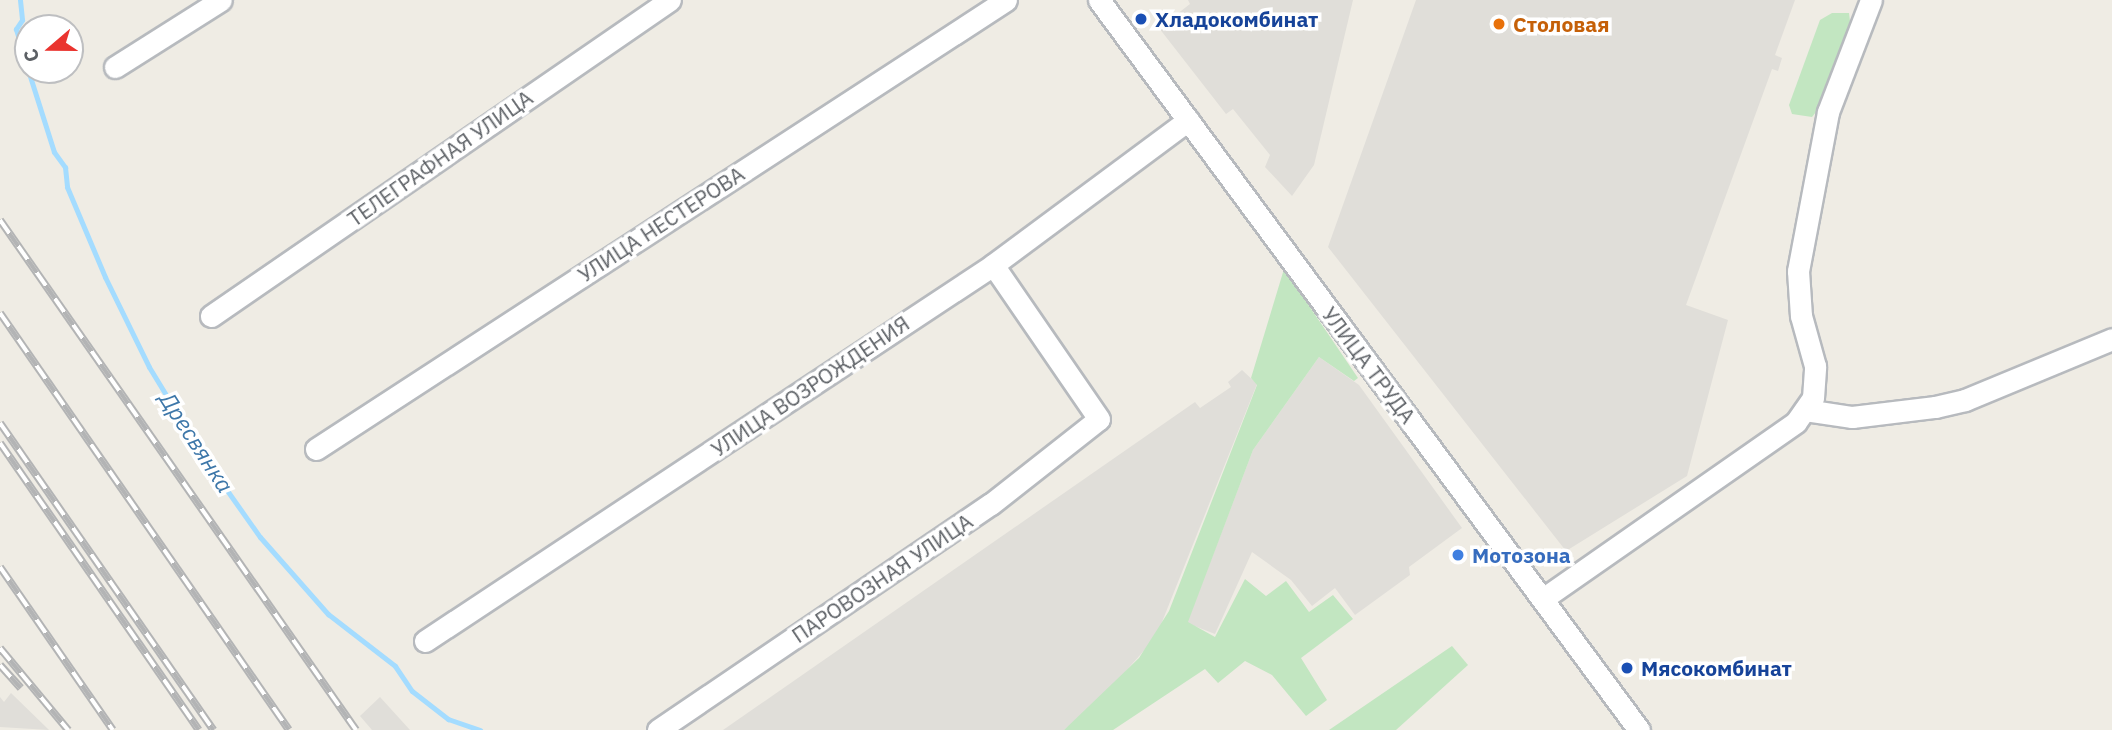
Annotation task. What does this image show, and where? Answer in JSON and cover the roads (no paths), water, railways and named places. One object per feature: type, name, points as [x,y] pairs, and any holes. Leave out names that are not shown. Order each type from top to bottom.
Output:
[{"type":"street","points":[[116,67],[221,0]]},
{"type":"street","name":"ТЕЛЕГРАФНАЯ УЛИЦА","points":[[211,317],[670,0]]},
{"type":"street","name":"УЛИЦА НЕСТЕРОВА","points":[[316,449],[1006,0]]},
{"type":"street","name":"УЛИЦА ТРУДА","points":[[1099,0],[1544,598],[1639,730]]},
{"type":"street","points":[[1544,598],[1796,422],[1805,410],[1816,383],[1798,295],[1802,249],[1828,112],[1871,0]]},
{"type":"street","name":"УЛИЦА ВОЗРОЖДЕНИЯ","points":[[425,641],[993,265],[1188,120]]},
{"type":"street","name":"ПАРОВОЗНАЯ УЛИЦА","points":[[658,730],[991,504],[1099,419],[993,265]]},
{"type":"street","points":[[1805,410],[1852,417],[1935,407],[1965,400],[2112,340]]},
{"type":"waterway","name":"Дресвянка","points":[[20,0],[21,14]]},
{"type":"waterway","name":"Дресвянка","points":[[32,84],[54,152],[65,167],[67,187],[105,277],[149,367],[207,462],[260,537],[328,614],[395,666],[412,691],[448,719],[480,730]]},
{"type":"railway","points":[[0,220],[356,730]]},
{"type":"railway","points":[[0,313],[289,730]]},
{"type":"railway","points":[[0,423],[213,730]]},
{"type":"railway","points":[[0,443],[199,730]]},
{"type":"railway","points":[[0,567],[113,730]]},
{"type":"railway","points":[[0,648],[68,730]]},
{"type":"railway","points":[[0,665],[21,688]]},
{"type":"place","name":"Хладокомбинат","points":[[1141,19]]},
{"type":"place","name":"Столовая","points":[[1499,24]]},
{"type":"place","name":"Мотозона","points":[[1458,555]]},
{"type":"place","name":"Мясокомбинат","points":[[1627,668]]}]
